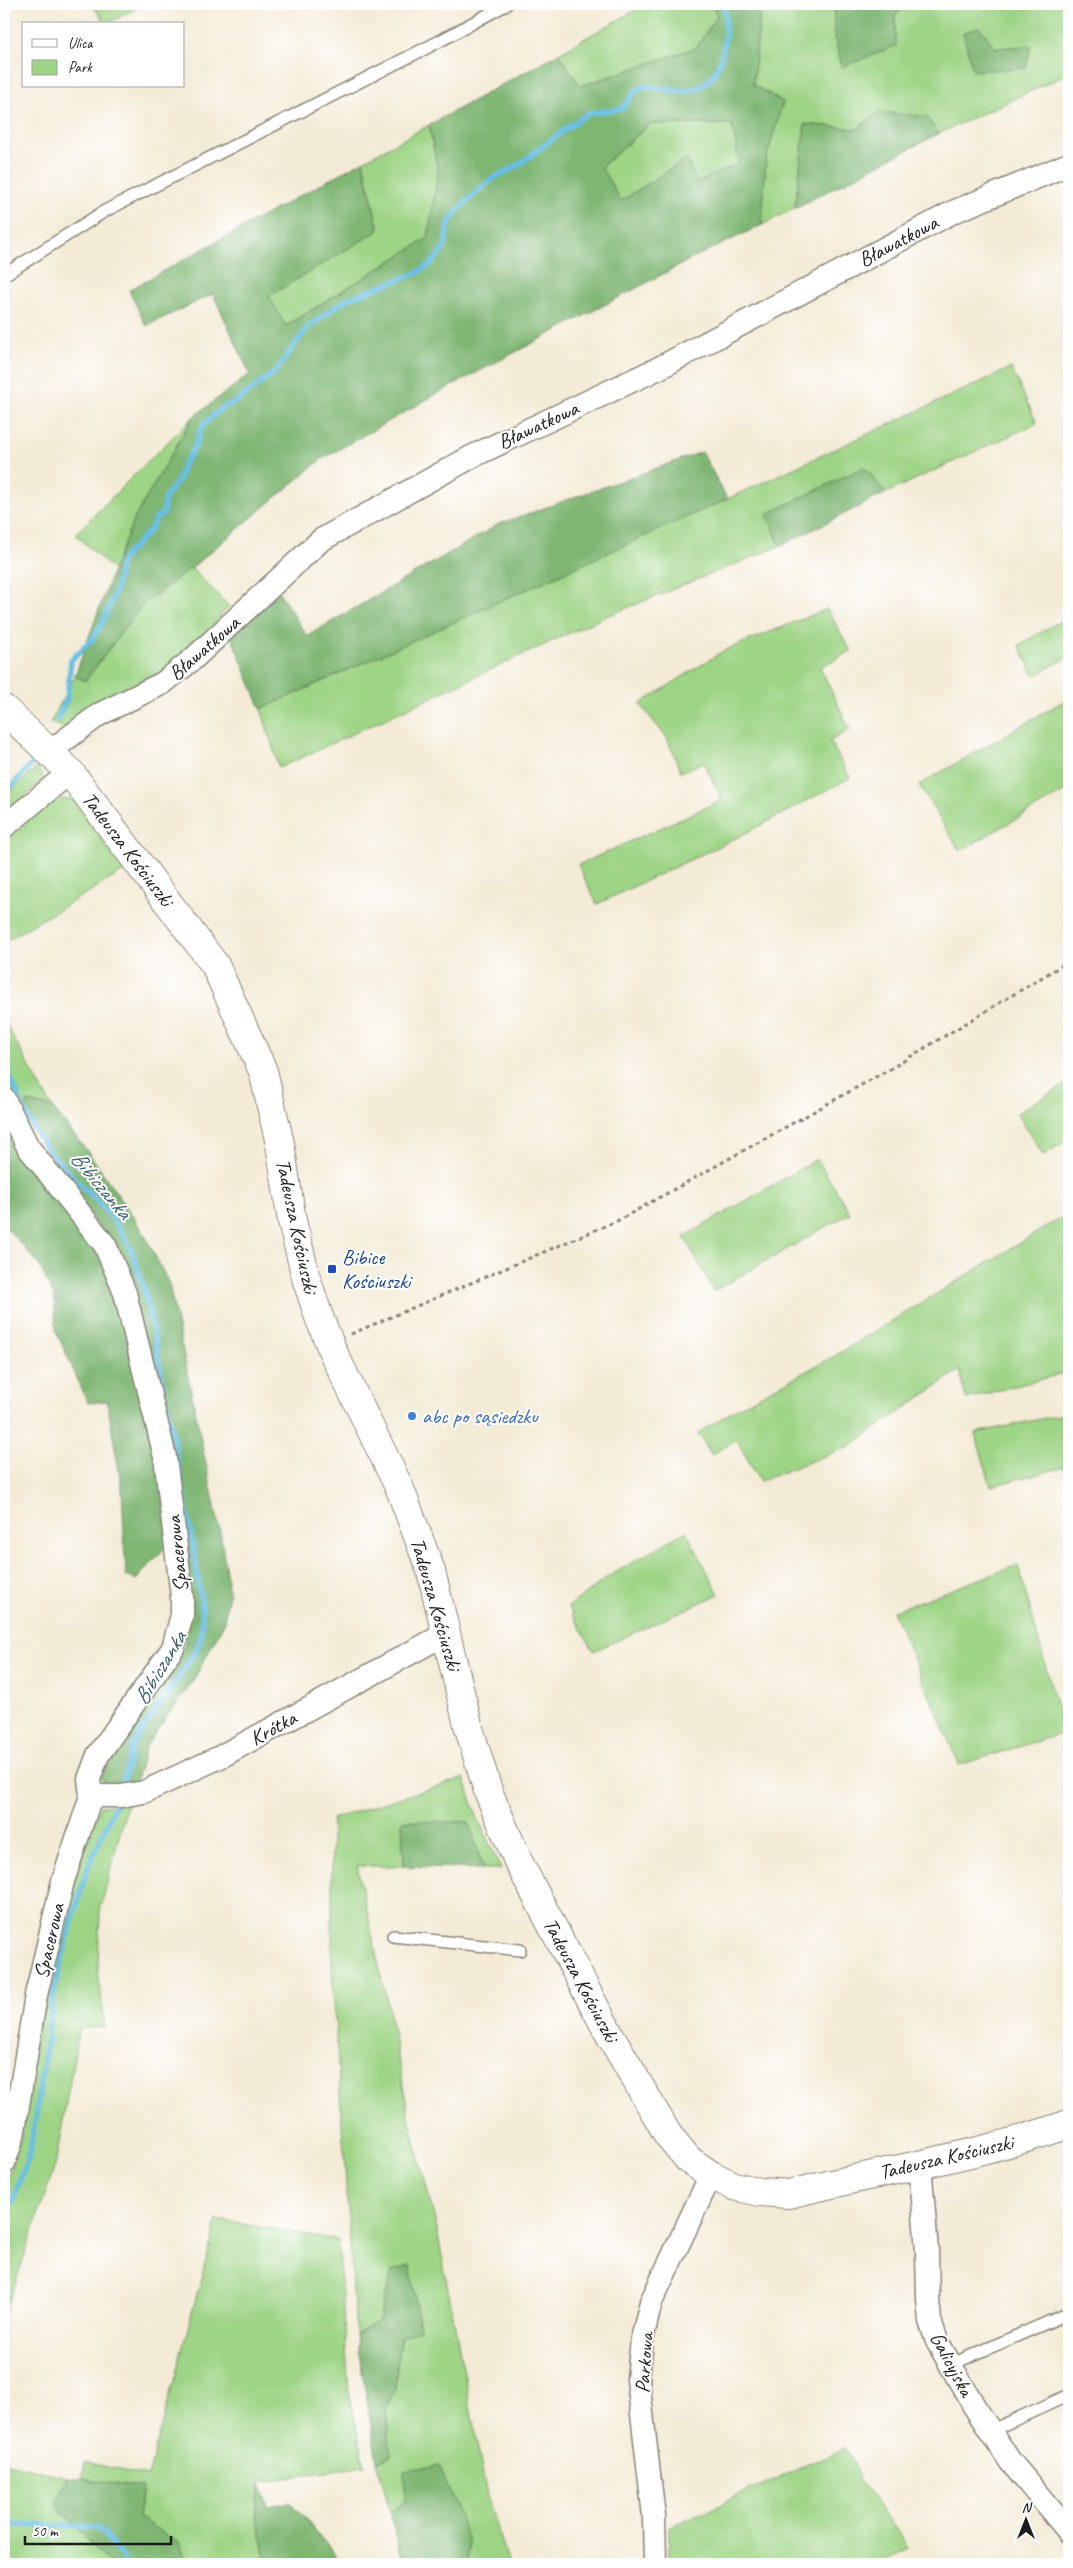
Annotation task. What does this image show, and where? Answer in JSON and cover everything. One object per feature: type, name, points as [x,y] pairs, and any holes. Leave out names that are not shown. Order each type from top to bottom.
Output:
[{"type":"street","name":"Bławatkowa","points":[[48,752],[100,714],[163,683],[193,660],[321,540],[472,456],[659,368],[953,212],[1069,164]]},
{"type":"street","name":"Tadeusza Kościuszki","points":[[4,709],[70,772],[215,964],[263,1071],[280,1144],[292,1221],[303,1267],[330,1343],[403,1497],[431,1571],[468,1725],[488,1791],[518,1861],[606,2028],[668,2135],[689,2160],[711,2175],[734,2186],[760,2192],[789,2194],[1039,2135],[1069,2124]]},
{"type":"street","points":[[4,828],[70,772]]},
{"type":"street","name":"Spacerowa","points":[[4,1099],[28,1147],[105,1245],[125,1293],[165,1457],[180,1566],[182,1615],[173,1648],[98,1755],[89,1779],[91,1796],[63,1881],[36,1995],[13,2136],[4,2163]]},
{"type":"street","name":"Krótka","points":[[91,1796],[117,1796],[144,1792],[220,1757],[447,1633]]},
{"type":"street","name":"Galicyjska","points":[[920,2163],[930,2321],[937,2341],[990,2431],[1020,2475],[1069,2532]]},
{"type":"street","name":"Parkowa","points":[[655,2564],[654,2517],[638,2379],[642,2340],[651,2302],[711,2175]]},
{"type":"lane","points":[[4,275],[106,211],[438,42],[507,4]]},
{"type":"lane","points":[[393,1936],[520,1950]]},
{"type":"lane","points":[[950,2365],[1069,2313]]},
{"type":"lane","points":[[990,2431],[1069,2395]]},
{"type":"path","points":[[330,1343],[620,1220],[890,1069],[1069,961]]},
{"type":"green space","points":[[92,4],[145,4],[110,22],[105,22]]},
{"type":"green space","points":[[646,4],[712,4],[717,16],[696,48],[580,86],[559,53]]},
{"type":"green space","points":[[712,4],[761,4],[753,85],[783,102],[766,159],[762,225],[697,256],[442,391],[322,459],[191,568],[142,605],[85,681],[75,676],[113,570],[134,519],[193,417],[250,374],[213,294],[146,326],[129,290],[363,161],[379,230],[269,296],[286,326],[428,238],[438,172],[429,125],[559,53],[580,86],[696,48],[717,16]],"holes":[[[650,124],[732,124],[739,163],[697,183],[686,159],[621,201],[601,167]]]},
{"type":"green space","points":[[761,4],[834,4],[834,34],[842,67],[895,15],[911,4],[1069,4],[1069,69],[1061,77],[938,134],[927,117],[879,112],[857,129],[805,124],[795,208],[762,225],[766,159],[783,102],[753,85]],"holes":[[[979,27],[996,48],[1031,46],[1026,68],[963,33]]]},
{"type":"green space","points":[[834,4],[911,4],[895,15],[896,46],[842,67],[834,34]]},
{"type":"green space","points":[[979,27],[996,48],[1031,46],[1026,68],[973,71],[963,33]]},
{"type":"green space","points":[[879,112],[927,117],[938,134],[795,208],[805,124],[857,129]]},
{"type":"green space","points":[[650,124],[732,124],[739,163],[697,183],[686,159],[621,201],[601,167]]},
{"type":"green space","points":[[429,125],[438,172],[428,238],[285,326],[269,296],[379,230],[363,161]]},
{"type":"green space","points":[[1011,368],[1037,423],[886,493],[864,467],[768,514],[780,546],[602,618],[279,768],[261,709],[727,499]]},
{"type":"green space","points":[[193,417],[134,519],[113,570],[75,534]]},
{"type":"green space","points":[[702,452],[727,499],[261,709],[231,636],[279,592],[307,636],[499,524]]},
{"type":"green space","points":[[864,467],[886,493],[780,546],[767,514]]},
{"type":"green space","points":[[191,568],[229,606],[185,658],[66,728],[50,723],[75,676],[85,681],[142,605]]},
{"type":"green space","points":[[827,609],[851,651],[820,667],[850,730],[830,741],[850,778],[736,838],[597,904],[578,865],[722,800],[704,762],[681,772],[667,738],[640,704],[723,651]]},
{"type":"green space","points":[[1069,616],[1069,657],[1034,676],[1019,645]]},
{"type":"green space","points":[[1069,698],[1069,789],[960,851],[919,785]]},
{"type":"green space","points":[[37,767],[44,778],[4,817],[4,797]]},
{"type":"green space","points":[[54,799],[73,799],[124,871],[4,942],[4,841]]},
{"type":"green space","points":[[4,1021],[52,1107],[28,1102],[22,1116],[4,1081]]},
{"type":"green space","points":[[1069,1082],[1069,1139],[1043,1155],[1017,1113]]},
{"type":"green space","points":[[28,1102],[52,1107],[91,1156],[144,1233],[169,1284],[221,1536],[229,1594],[223,1625],[192,1683],[147,1744],[136,1780],[109,1789],[100,1777],[184,1646],[186,1563],[98,1227],[22,1116]]},
{"type":"green space","points":[[7,1128],[96,1249],[123,1301],[155,1453],[170,1542],[136,1580],[126,1576],[122,1489],[107,1401],[88,1403],[56,1331],[54,1297],[39,1265],[4,1225],[4,1135]]},
{"type":"green space","points":[[817,1159],[850,1213],[714,1291],[684,1237]]},
{"type":"green space","points":[[1069,1213],[1069,1372],[966,1399],[960,1370],[850,1446],[760,1481],[736,1439],[712,1455],[698,1433],[739,1407],[833,1357]]},
{"type":"green space","points":[[1069,1413],[1069,1466],[991,1486],[975,1433]]},
{"type":"green space","points":[[686,1531],[719,1594],[594,1651],[568,1607],[608,1577]]},
{"type":"green space","points":[[1018,1565],[1064,1733],[959,1765],[893,1611]]},
{"type":"green space","points":[[464,1778],[478,1819],[501,1869],[483,1869],[468,1822],[402,1821],[404,1866],[357,1866],[390,2015],[409,2117],[436,2225],[487,2496],[508,2564],[466,2564],[469,2542],[406,2501],[390,2511],[377,2461],[391,2456],[386,2410],[395,2388],[400,2337],[420,2329],[409,2266],[392,2271],[379,2321],[356,2335],[332,1973],[332,1819]]},
{"type":"green space","points":[[127,1804],[100,1911],[98,1970],[105,2027],[79,2029],[55,2166],[4,2316],[4,2188],[21,2136],[42,1996],[71,1882],[100,1806]]},
{"type":"green space","points":[[402,1821],[469,1822],[483,1869],[404,1866]]},
{"type":"green space","points":[[217,2220],[338,2240],[349,2392],[365,2466],[260,2482],[256,2516],[268,2564],[188,2564],[180,2544],[138,2517],[143,2488],[82,2479],[85,2462],[148,2476]]},
{"type":"green space","points":[[410,2266],[420,2329],[400,2337],[395,2388],[386,2410],[391,2456],[377,2461],[356,2335],[379,2321],[392,2271]]},
{"type":"green space","points":[[845,2448],[863,2485],[909,2547],[874,2564],[669,2564],[669,2527]]},
{"type":"green space","points":[[4,2462],[67,2477],[55,2504],[110,2564],[4,2564]]},
{"type":"green space","points":[[440,2466],[469,2542],[466,2564],[402,2564],[390,2511],[405,2501],[404,2471]]},
{"type":"green space","points":[[67,2477],[143,2488],[138,2517],[180,2544],[188,2564],[110,2564],[55,2504]]},
{"type":"green space","points":[[260,2482],[268,2506],[290,2502],[328,2545],[341,2564],[268,2564],[256,2516]]},
{"type":"waterway","points":[[57,720],[67,699],[71,660],[91,641],[103,622],[116,589],[120,565],[124,557],[150,530],[156,518],[163,514],[165,497],[178,481],[183,465],[194,448],[203,425],[222,408],[237,401],[274,373],[308,327],[347,299],[417,273],[431,264],[444,249],[449,223],[457,211],[494,178],[517,166],[571,125],[589,113],[622,109],[634,93],[645,87],[685,91],[698,88],[709,80],[716,70],[724,44],[724,4]]},
{"type":"waterway","points":[[4,794],[31,765]]},
{"type":"waterway","name":"Bibiczanka","points":[[4,1062],[36,1133],[61,1164],[113,1220],[129,1246],[137,1266],[153,1330],[193,1546],[202,1607],[200,1641],[191,1659],[133,1744],[121,1790]]},
{"type":"waterway","name":"Bibiczanka","points":[[4,2225],[30,2153],[55,1986],[68,1935],[88,1867],[117,1801]]},
{"type":"waterway","name":"Bibiczanka","points":[[4,2521],[17,2525],[93,2527],[103,2532],[127,2564]]},
{"type":"place","name":"Bibice Kościuszki","points":[[332,1269]]},
{"type":"place","name":"abc po sąsiedzku","points":[[412,1416]]}]
